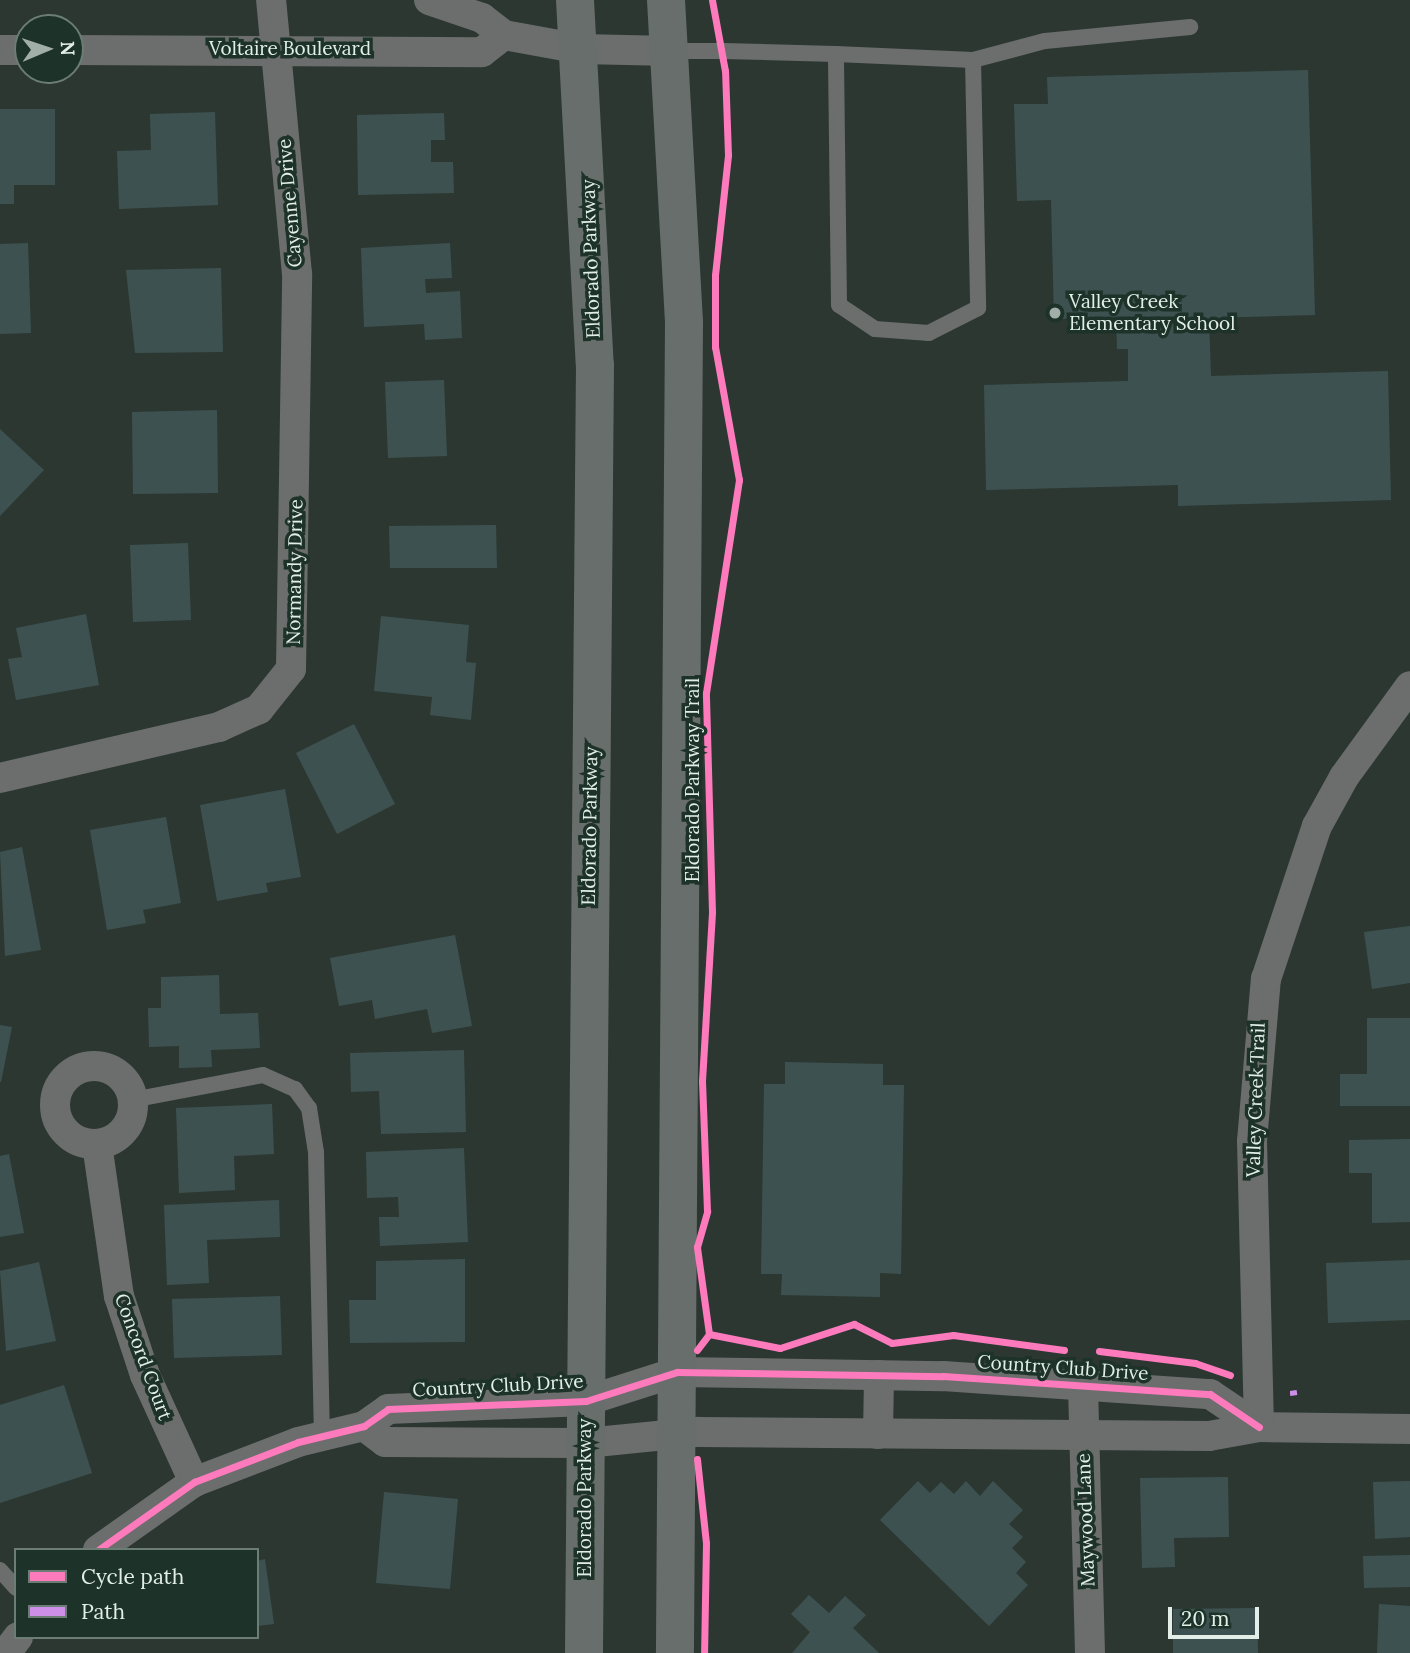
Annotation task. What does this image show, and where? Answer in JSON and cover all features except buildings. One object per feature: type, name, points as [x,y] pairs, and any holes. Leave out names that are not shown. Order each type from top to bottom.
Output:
[{"type":"main road","name":"Eldorado Parkway","points":[[576,0],[581,49],[595,354],[584,1653]]},
{"type":"main road","points":[[666,0],[671,51],[684,323],[675,1653]]},
{"type":"street","name":"Cayenne Drive","points":[[271,0],[297,274],[296,406]]},
{"type":"street","points":[[429,0],[482,18],[504,35],[581,49],[671,51]]},
{"type":"street","name":"Voltaire Boulevard","points":[[84,50],[276,48],[482,52],[504,35]]},
{"type":"street","name":"Normandy Drive","points":[[0,778],[207,731],[259,709],[277,693],[296,647],[296,406]]},
{"type":"street","name":"Valley Creek Trail","points":[[1259,1427],[1251,1141],[1263,991],[1287,901],[1317,826],[1344,777],[1410,686]]},
{"type":"street","points":[[87,1066],[107,1068],[123,1079],[132,1100],[124,1129],[97,1144],[78,1140],[59,1123],[55,1104],[64,1080],[87,1066]]},
{"type":"street","name":"Concord Court","points":[[97,1144],[119,1296],[145,1375],[194,1482]]},
{"type":"street","name":"Country Club Drive","points":[[100,1548],[194,1482],[322,1435],[364,1426],[401,1407],[586,1401],[677,1372],[879,1375],[1210,1394],[1259,1427]]},
{"type":"street","points":[[878,1434],[879,1375]]},
{"type":"street","name":"Maywood Lane","points":[[1083,1386],[1090,1653]]},
{"type":"street","points":[[364,1426],[385,1442],[586,1443],[676,1433],[1209,1436],[1259,1427],[1410,1429]]},
{"type":"lane","points":[[671,51],[974,60],[1045,41],[1190,27]]},
{"type":"lane","points":[[836,54],[838,305],[876,329],[929,333],[978,308],[974,60]]},
{"type":"lane","points":[[132,1100],[263,1075],[295,1089],[309,1108],[316,1152],[322,1435]]},
{"type":"lane","points":[[0,1570],[14,1586]]},
{"type":"marked path","points":[[1290,1393],[1297,1392]]},
{"type":"cycle path","name":"Eldorado Parkway Trail","points":[[697,1350],[709,1334],[697,1247],[707,1211],[702,1081],[712,912],[706,693],[739,480],[715,347],[715,275],[728,155],[725,71],[712,0]]},
{"type":"cycle path","points":[[709,1334],[780,1348],[854,1324],[892,1343],[953,1335],[1064,1350]]},
{"type":"cycle path","points":[[1099,1351],[1195,1363],[1230,1375]]},
{"type":"cycle path","points":[[101,1548],[194,1482],[298,1442],[364,1426],[388,1409],[586,1401],[677,1372],[943,1376],[1210,1394],[1259,1427]]},
{"type":"cycle path","points":[[697,1459],[706,1543],[704,1653]]},
{"type":"place","name":"Valley Creek Elementary School","points":[[1055,313]]}]
